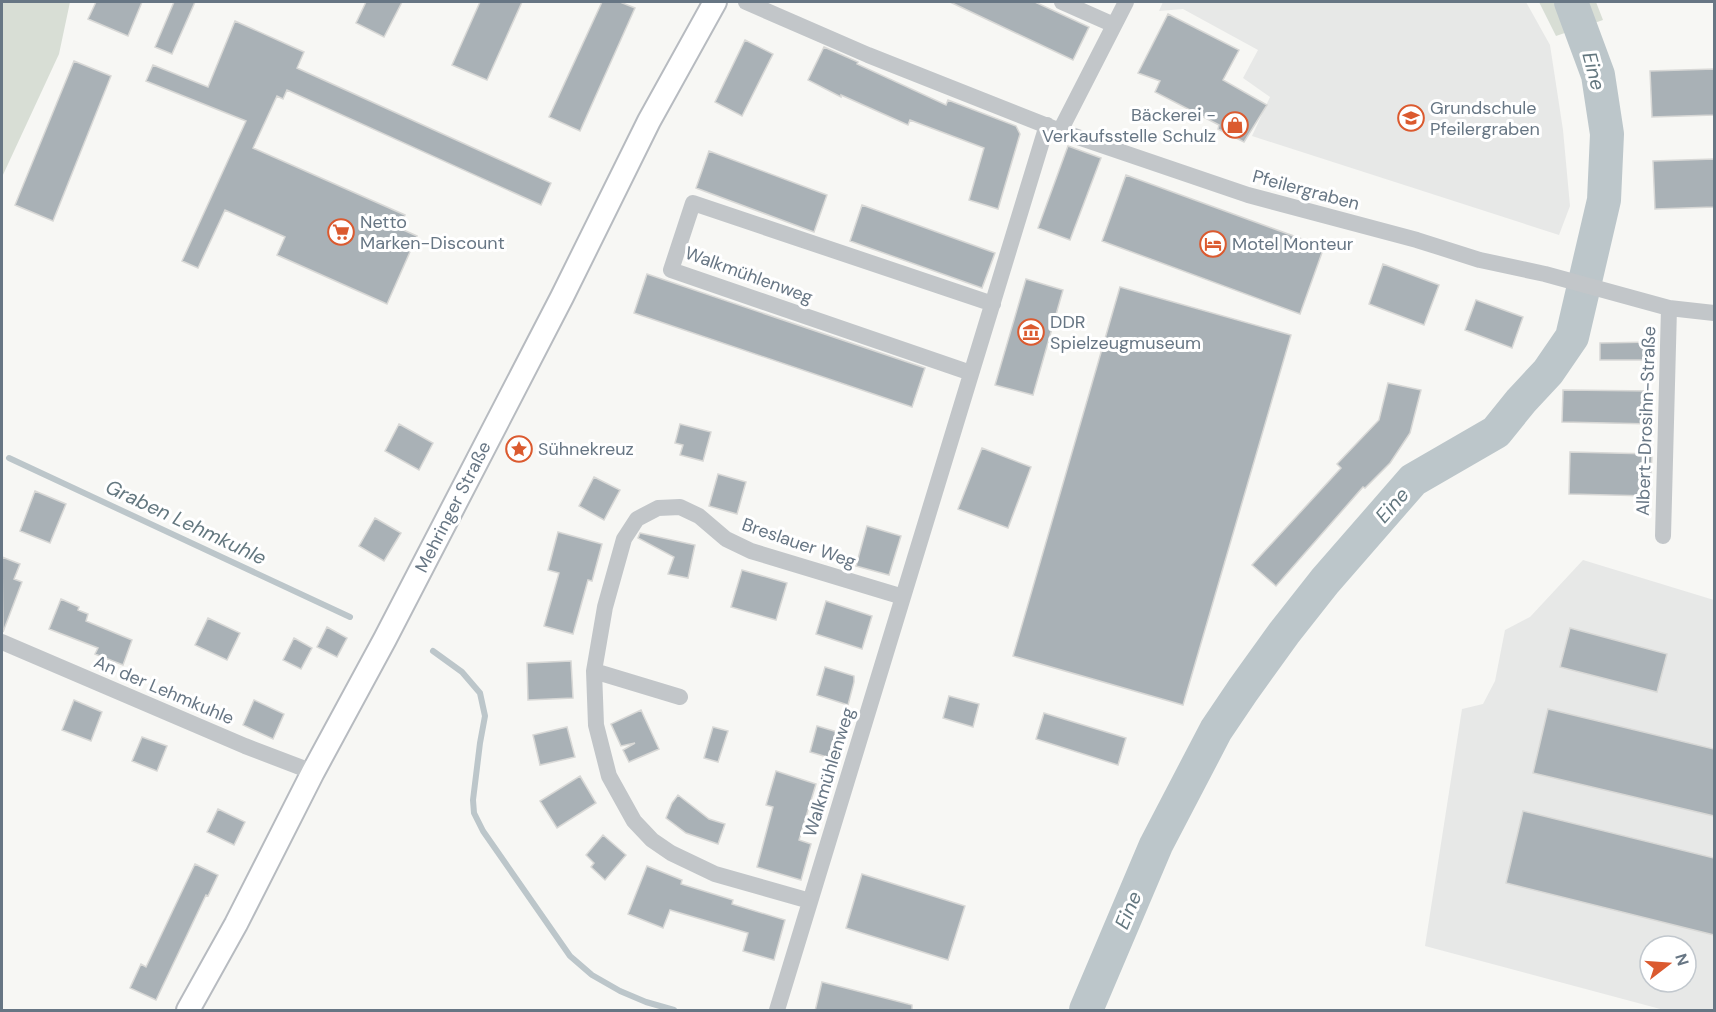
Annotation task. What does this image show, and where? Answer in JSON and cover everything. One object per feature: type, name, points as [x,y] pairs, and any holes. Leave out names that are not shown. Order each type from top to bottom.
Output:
[{"type":"main road","name":"Mehringer Straße","points":[[188,1011],[236,924],[312,772],[396,618],[562,297],[649,122],[716,2]]},
{"type":"street","name":"Pfeilergraben","points":[[746,2],[868,55],[1054,128],[1248,195],[1417,240],[1480,260],[1545,274],[1670,308],[1714,313]]},
{"type":"street","points":[[1062,2],[1114,25]]},
{"type":"street","points":[[1054,128],[1126,2]]},
{"type":"street","name":"Walkmühlenweg","points":[[777,1011],[993,304],[1054,128]]},
{"type":"street","name":"Walkmühlenweg","points":[[972,373],[671,270],[693,203],[993,304]]},
{"type":"street","name":"Albert-Drosihn-Straße","points":[[1663,536],[1670,308]]},
{"type":"street","name":"Breslauer Weg","points":[[810,901],[715,874],[671,853],[652,840],[634,821],[609,776],[596,725],[594,671],[605,607],[624,539],[638,519],[658,508],[681,507],[699,516],[726,539],[751,551],[903,597]]},
{"type":"street","name":"An der Lehmkuhle","points":[[2,642],[245,746],[312,772]]},
{"type":"street","points":[[594,671],[680,697]]},
{"type":"shaded area","points":[[2,2],[70,2],[59,54],[2,177]]},
{"type":"shaded area","name":"Grundschule Pfeilergraben","points":[[1163,2],[1526,2],[1550,45],[1563,130],[1570,206],[1559,235],[1252,136],[1270,97],[1243,78],[1258,50],[1183,9],[1159,11]]},
{"type":"shaded area","points":[[1539,2],[1596,2],[1603,20],[1556,36]]},
{"type":"shaded area","points":[[1583,560],[1714,600],[1714,1010],[1664,1010],[1425,946],[1462,709],[1483,704],[1495,681],[1505,630],[1530,617]]},
{"type":"building","points":[[96,2],[142,2],[128,36],[88,19]]},
{"type":"building","points":[[174,2],[195,2],[172,54],[155,47]]},
{"type":"building","points":[[366,2],[402,2],[384,37],[356,23]]},
{"type":"building","points":[[480,2],[522,2],[487,80],[452,65]]},
{"type":"building","points":[[602,2],[620,2],[635,8],[580,131],[549,117]]},
{"type":"building","points":[[950,2],[1035,2],[1089,27],[1073,60]]},
{"type":"building","points":[[1168,14],[1239,50],[1223,80],[1267,105],[1244,142],[1218,129],[1219,125],[1155,92],[1160,81],[1138,73]]},
{"type":"building","points":[[235,21],[304,52],[297,68],[551,183],[541,205],[287,90],[283,99],[277,96],[253,148],[405,215],[399,228],[417,236],[387,304],[277,255],[285,237],[225,210],[198,268],[182,261],[246,121],[146,81],[153,65],[208,87]]},
{"type":"building","points":[[745,40],[773,54],[742,116],[715,102]]},
{"type":"building","points":[[824,47],[946,105],[948,100],[1016,126],[1020,134],[998,209],[969,200],[984,148],[910,120],[908,125],[841,95],[841,97],[808,80]]},
{"type":"building","points":[[74,61],[111,76],[53,221],[15,205]]},
{"type":"building","points":[[1714,69],[1714,115],[1652,117],[1650,71]]},
{"type":"building","points":[[1068,146],[1101,158],[1070,240],[1038,228]]},
{"type":"building","points":[[709,151],[827,195],[814,232],[696,188]]},
{"type":"building","points":[[1714,159],[1714,207],[1655,209],[1653,161]]},
{"type":"building","name":"Motel Monteur","points":[[1126,175],[1324,247],[1300,314],[1102,241]]},
{"type":"building","points":[[862,205],[995,253],[982,288],[850,241]]},
{"type":"building","points":[[1383,264],[1439,285],[1424,325],[1369,304]]},
{"type":"building","points":[[647,274],[925,368],[912,407],[634,313]]},
{"type":"building","points":[[1026,279],[1063,290],[1033,395],[995,385]]},
{"type":"building","points":[[1120,287],[1291,335],[1183,705],[1013,656]]},
{"type":"building","points":[[1476,300],[1523,317],[1512,348],[1465,330]]},
{"type":"building","points":[[1652,342],[1653,360],[1600,360],[1600,343]]},
{"type":"building","points":[[1388,383],[1421,390],[1410,433],[1390,463],[1365,488],[1363,487],[1276,586],[1252,565],[1341,468],[1337,464],[1379,420]]},
{"type":"building","points":[[1563,390],[1653,391],[1653,424],[1562,422]]},
{"type":"building","points":[[399,424],[433,443],[419,470],[385,451]]},
{"type":"building","points":[[680,424],[711,432],[703,461],[680,455],[683,445],[675,443]]},
{"type":"building","points":[[982,448],[1031,467],[1008,528],[958,509]]},
{"type":"building","points":[[1570,452],[1652,454],[1650,496],[1569,494]]},
{"type":"building","points":[[718,474],[746,482],[737,514],[709,506]]},
{"type":"building","points":[[594,477],[620,490],[604,520],[579,506]]},
{"type":"building","points":[[35,491],[66,504],[50,543],[20,531]]},
{"type":"building","points":[[375,518],[401,533],[384,561],[359,546]]},
{"type":"building","points":[[867,526],[901,536],[889,575],[856,566]]},
{"type":"building","points":[[558,532],[602,544],[592,581],[588,580],[573,634],[544,626],[559,573],[548,570]]},
{"type":"building","points":[[640,533],[695,545],[688,578],[668,574],[674,557],[638,538]]},
{"type":"building","points":[[2,557],[20,564],[14,579],[22,582],[3,632]]},
{"type":"building","points":[[742,570],[787,583],[776,620],[731,607]]},
{"type":"building","points":[[61,599],[88,614],[86,621],[132,640],[123,665],[95,654],[98,648],[49,629]]},
{"type":"building","points":[[826,601],[872,616],[862,649],[816,634]]},
{"type":"building","points":[[208,618],[240,633],[227,660],[195,645]]},
{"type":"building","points":[[327,627],[347,638],[337,657],[317,647]]},
{"type":"building","points":[[1570,628],[1667,654],[1657,692],[1560,667]]},
{"type":"building","points":[[294,638],[312,648],[301,669],[283,660]]},
{"type":"building","points":[[571,661],[573,698],[528,700],[527,663]]},
{"type":"building","points":[[825,667],[854,676],[848,705],[817,695]]},
{"type":"building","points":[[949,696],[979,704],[973,727],[943,718]]},
{"type":"building","points":[[74,700],[102,712],[91,741],[62,730]]},
{"type":"building","points":[[254,700],[284,714],[273,739],[243,725]]},
{"type":"building","points":[[1548,709],[1714,749],[1714,816],[1533,773]]},
{"type":"building","points":[[641,710],[659,749],[629,762],[623,750],[635,743],[621,746],[611,724]]},
{"type":"building","points":[[1044,713],[1126,738],[1118,765],[1036,739]]},
{"type":"building","points":[[817,726],[841,733],[834,759],[810,752]]},
{"type":"building","points":[[567,727],[575,757],[540,765],[533,735]]},
{"type":"building","points":[[713,727],[728,731],[718,762],[704,758]]},
{"type":"building","points":[[142,737],[167,746],[157,771],[132,761]]},
{"type":"building","points":[[776,771],[816,784],[799,840],[811,844],[801,880],[757,867],[773,807],[766,805]]},
{"type":"building","points":[[580,776],[596,803],[557,828],[540,801]]},
{"type":"building","points":[[678,795],[709,819],[725,824],[718,844],[686,833],[666,818]]},
{"type":"building","points":[[218,809],[245,822],[234,845],[207,832]]},
{"type":"building","points":[[1523,811],[1714,858],[1714,935],[1506,883]]},
{"type":"building","points":[[603,835],[626,855],[605,880],[591,867],[594,863],[586,855]]},
{"type":"building","points":[[195,864],[218,875],[208,896],[206,895],[156,1000],[130,988],[141,964],[146,967]]},
{"type":"building","points":[[647,866],[682,880],[681,884],[733,900],[732,904],[785,920],[774,960],[743,951],[748,933],[670,910],[663,928],[628,914]]},
{"type":"building","points":[[862,874],[965,906],[948,960],[846,928]]},
{"type":"building","points":[[822,982],[912,1005],[912,1011],[815,1011]]},
{"type":"waterway","name":"Eine","points":[[1086,1010],[1156,845],[1216,730],[1284,633],[1325,581],[1413,480],[1496,432],[1548,372],[1572,337],[1604,200],[1607,134],[1598,75],[1571,2]]},
{"type":"waterway","name":"Graben Lehmkuhle","points":[[9,458],[350,617]]},
{"type":"waterway","name":"Graben Lehmkuhle","points":[[433,651],[462,672],[480,693],[485,716],[473,800],[474,813],[483,831],[570,956],[592,975],[620,991],[674,1010]]},
{"type":"place","name":"Grundschule Pfeilergraben","points":[[1411,118]]},
{"type":"place","name":"Bäckerei - Verkaufsstelle Schulz","points":[[1235,125]]},
{"type":"place","name":"Netto Marken-Discount","points":[[341,232]]},
{"type":"place","name":"Motel Monteur","points":[[1213,244]]},
{"type":"place","name":"DDR Spielzeugmuseum","points":[[1031,332]]},
{"type":"place","name":"Sühnekreuz","points":[[519,449]]}]
